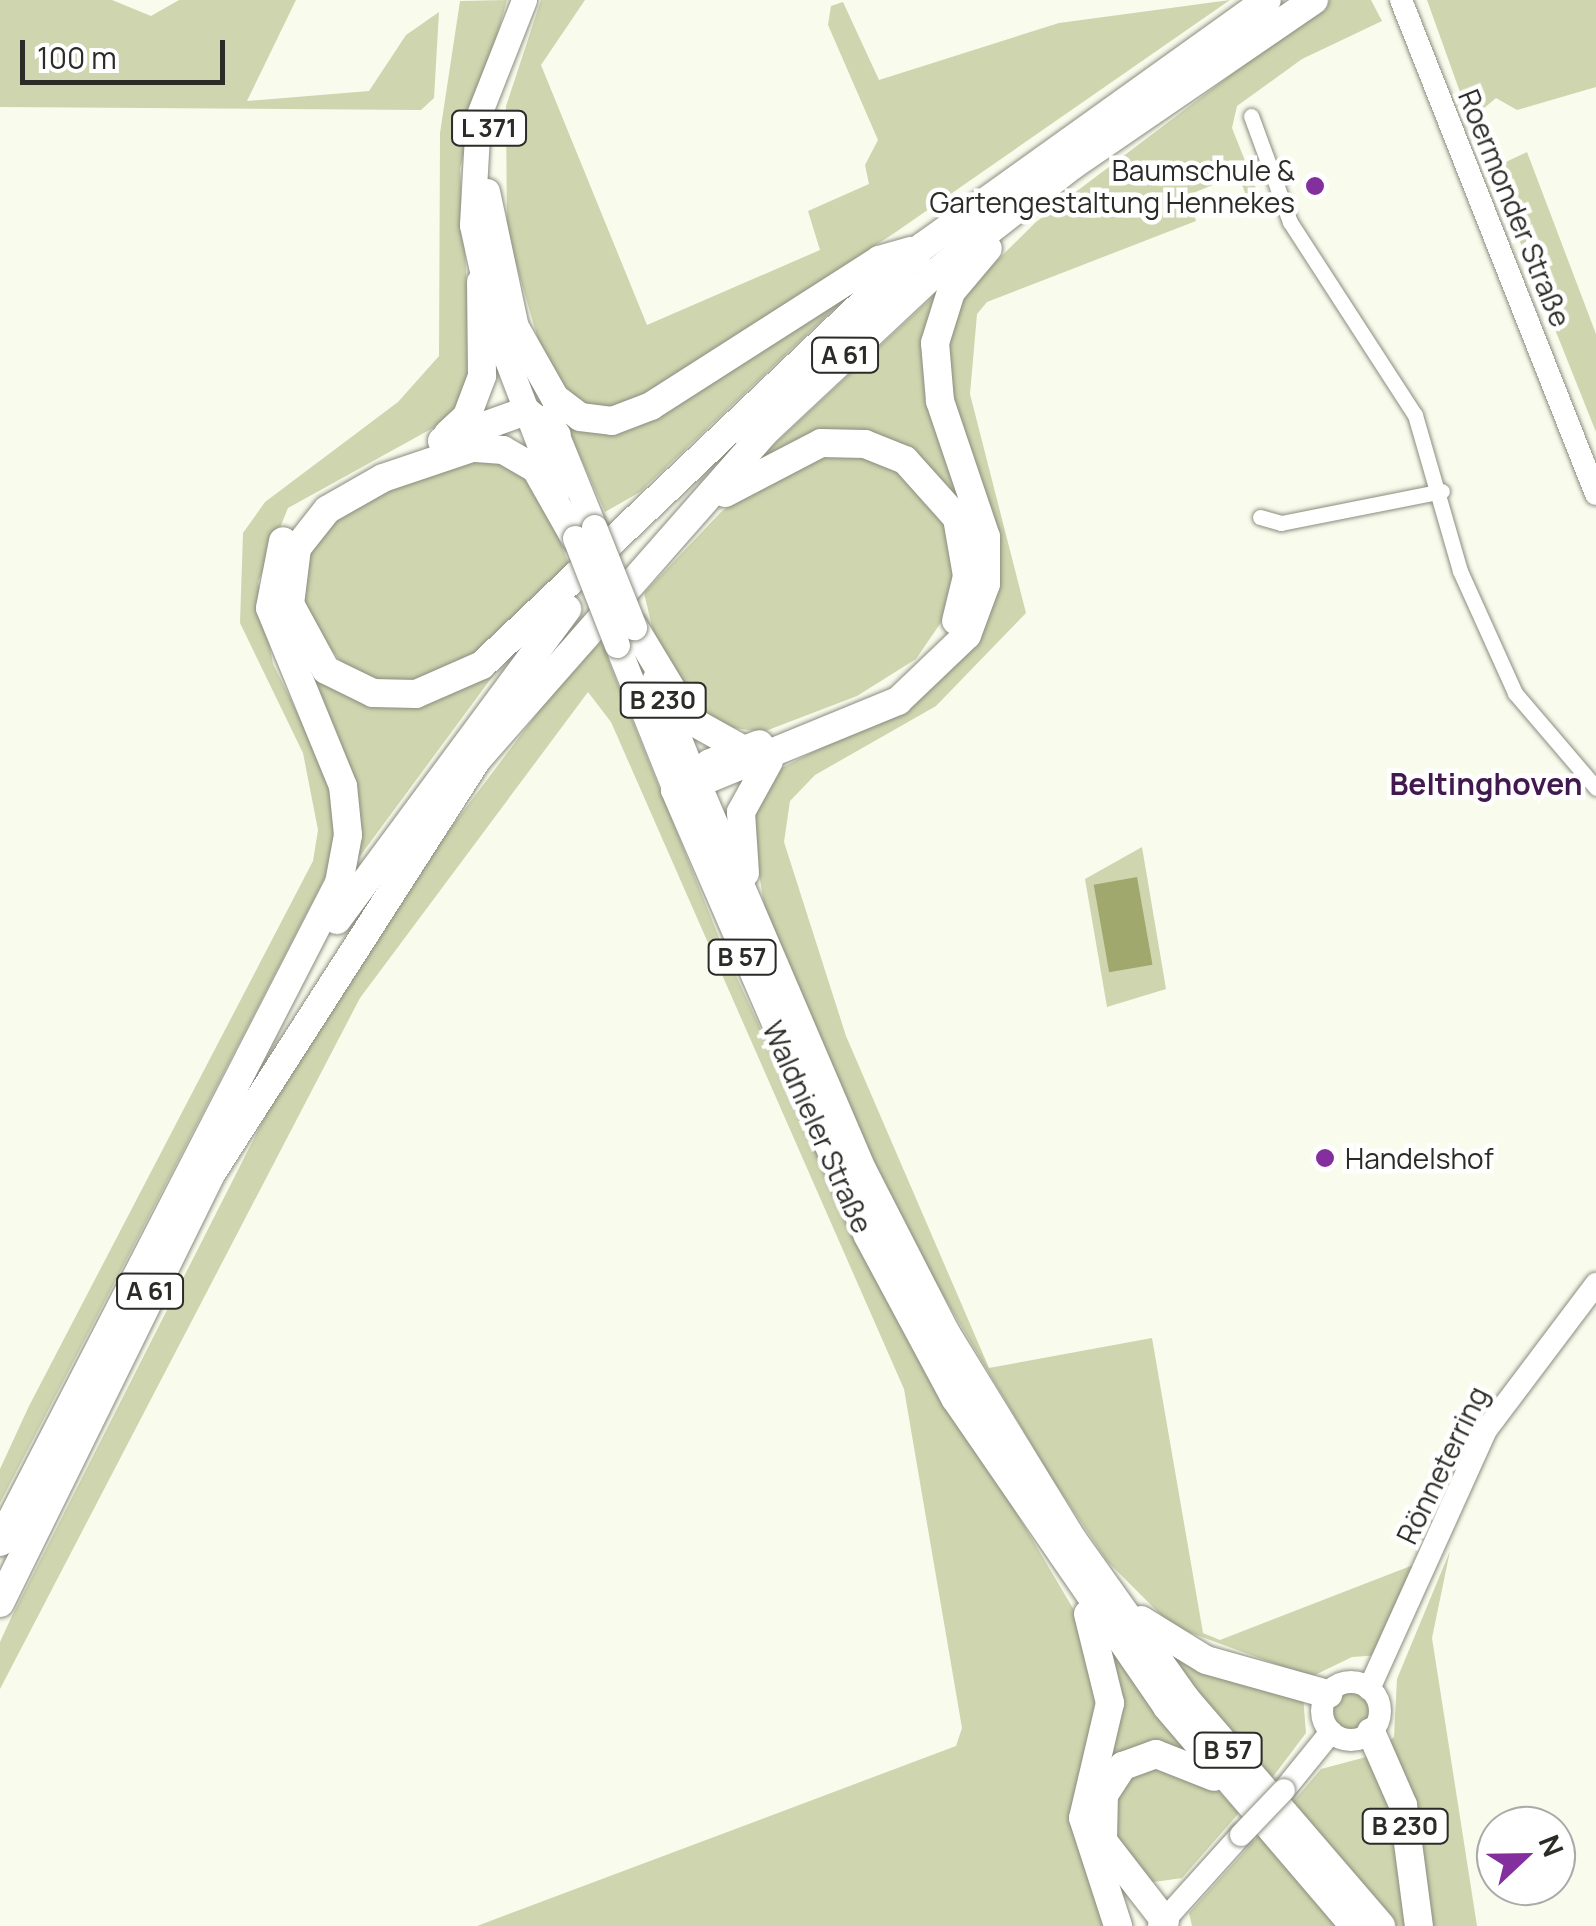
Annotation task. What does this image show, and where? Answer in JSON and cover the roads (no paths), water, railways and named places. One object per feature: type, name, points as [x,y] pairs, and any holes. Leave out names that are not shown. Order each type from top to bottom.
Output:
[{"type":"highway","name":"A 61","points":[[0,1542],[116,1302],[272,1016],[445,762],[644,515],[922,247],[1267,0]]},
{"type":"highway","name":"A 61","points":[[0,1603],[159,1274],[301,1022],[475,762],[618,582],[850,352],[1073,165],[1314,0]]},
{"type":"highway","points":[[689,784],[774,756],[898,702],[945,665],[973,623],[986,537],[937,386],[940,319],[969,268],[1073,165]]},
{"type":"highway","points":[[512,322],[562,405],[590,420],[622,420],[879,260],[922,247]]},
{"type":"highway","points":[[436,443],[476,398],[481,282]]},
{"type":"highway","points":[[272,1016],[338,883],[348,836],[337,769],[276,641],[270,608],[278,549],[328,492],[436,443],[526,410],[556,435]]},
{"type":"highway","points":[[618,582],[727,490],[820,443],[893,453],[948,502],[966,576],[941,647],[874,698],[744,750],[689,784]]},
{"type":"highway","points":[[579,530],[536,469],[513,453],[483,446],[441,455],[352,492],[311,528],[290,576],[297,629],[326,670],[350,685],[394,696],[438,688],[542,614],[644,515]]},
{"type":"highway","points":[[626,636],[690,720],[744,750]]},
{"type":"highway","points":[[760,938],[740,828],[748,787],[774,756]]},
{"type":"highway","name":"Waldnieler Straße","points":[[689,784],[890,1230],[1082,1572],[1381,1926]]},
{"type":"highway","name":"Waldnieler Straße","points":[[689,784],[868,1236],[955,1398],[1239,1796],[1354,1926]]},
{"type":"highway","points":[[1082,1572],[1168,1642],[1328,1694]]},
{"type":"highway","points":[[1082,1572],[1110,1704],[1083,1818],[1118,1926]]},
{"type":"highway","name":"B 230","points":[[1371,1732],[1403,1805],[1419,1926]]},
{"type":"highway","points":[[1164,1924],[1102,1841],[1112,1779],[1144,1757],[1168,1754],[1239,1796]]},
{"type":"highway","points":[[1098,1865],[1164,1924]]},
{"type":"main road","name":"Waldnieler Straße","points":[[524,0],[500,51],[472,156],[481,282],[526,410],[579,530],[618,582],[626,636],[689,784]]},
{"type":"main road","name":"Waldnieler Straße","points":[[500,51],[485,169],[512,322],[556,435],[579,530]]},
{"type":"street","name":"Roermonder Straße","points":[[1402,4],[1595,491]]},
{"type":"street","points":[[1251,116],[1290,222],[1408,403],[1442,491],[1460,571],[1516,694],[1596,788]]},
{"type":"street","points":[[1260,517],[1282,523],[1442,491]]},
{"type":"street","name":"Rönneterring","points":[[1369,1689],[1486,1430],[1596,1284]]},
{"type":"street","points":[[1343,1683],[1369,1689],[1379,1705],[1371,1732],[1355,1740],[1332,1732],[1323,1718],[1328,1694],[1343,1683]]},
{"type":"street","points":[[1164,1924],[1332,1732]]},
{"type":"place","name":"Baumschule & Gartengestaltung Hennekes","points":[[1315,186]]},
{"type":"place","name":"Handelshof","points":[[1325,1158]]},
{"type":"district","name":"Beltinghoven","points":[[1486,784]]}]
